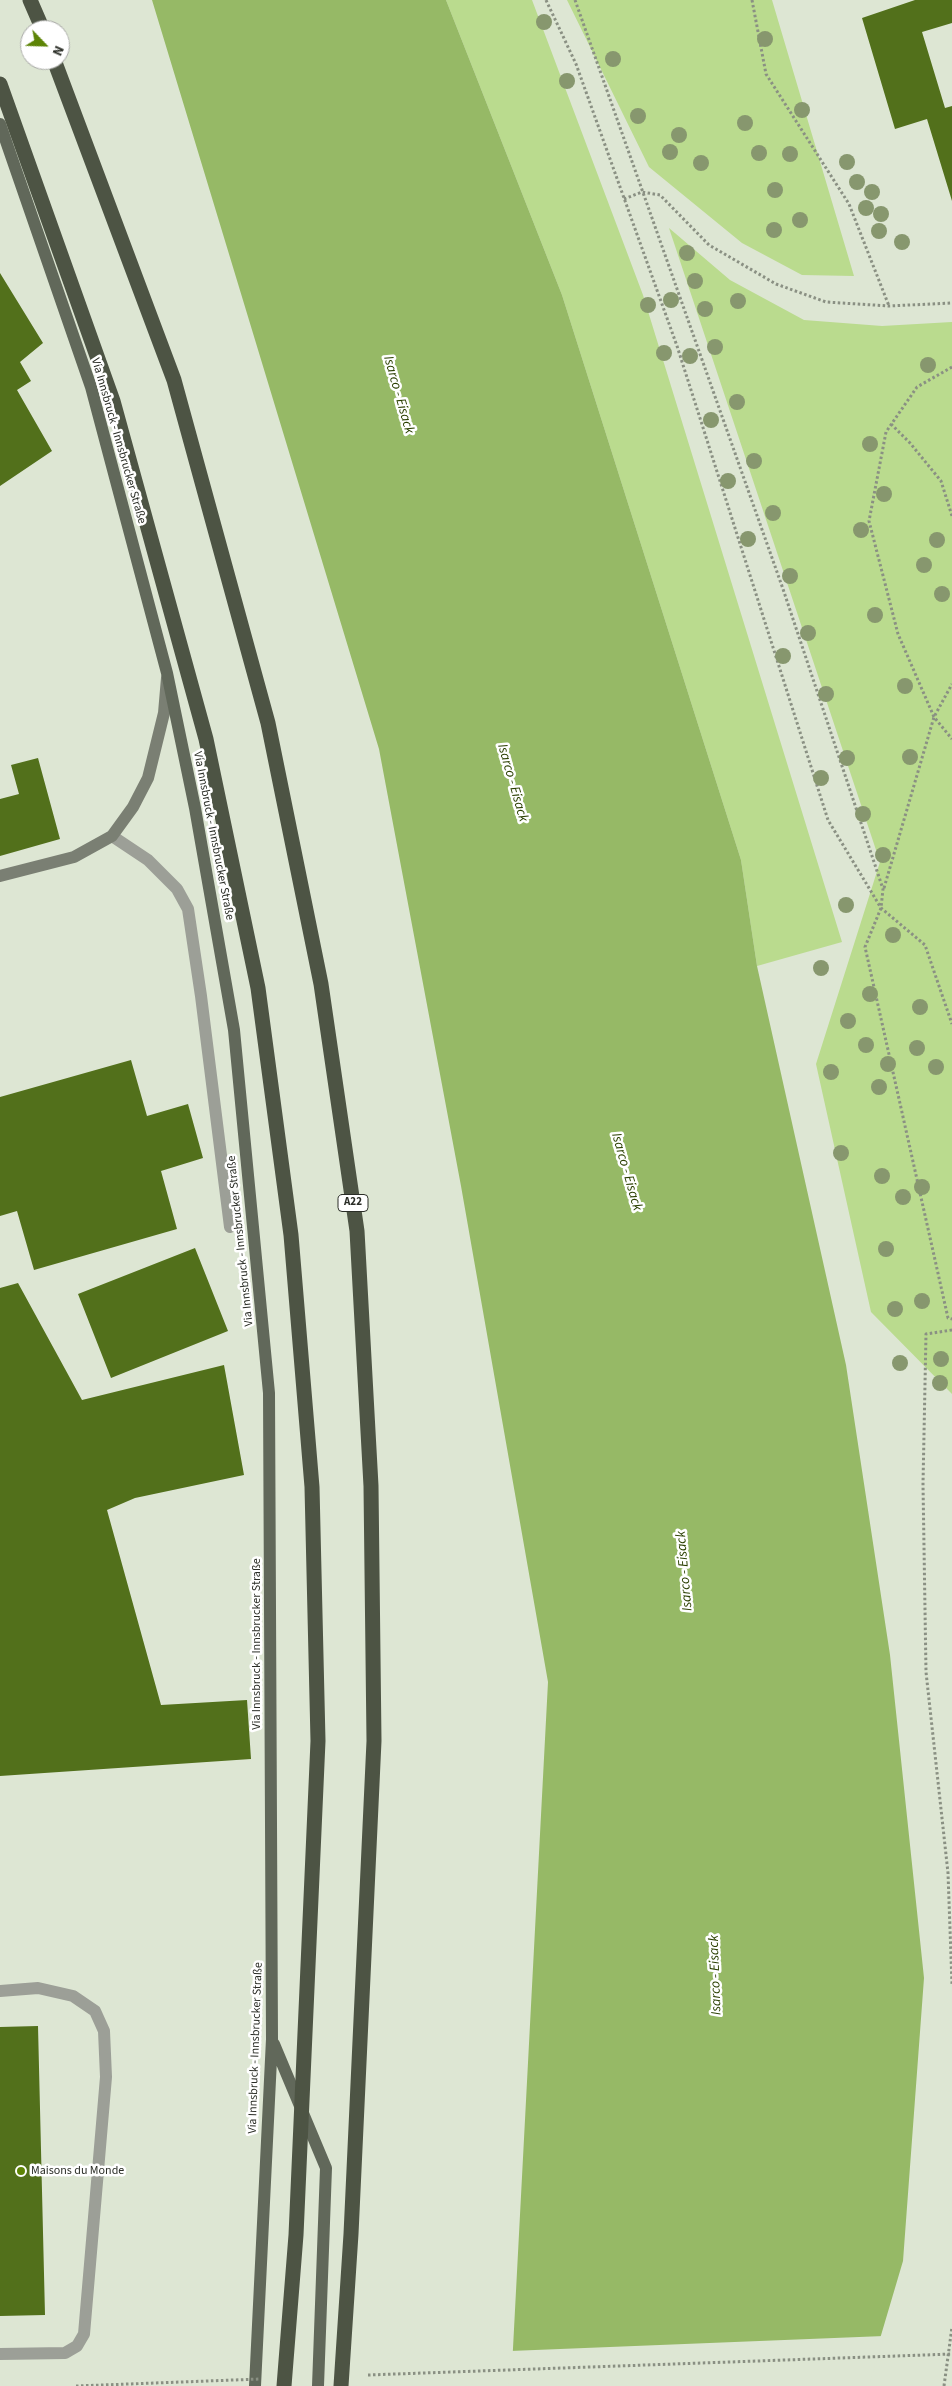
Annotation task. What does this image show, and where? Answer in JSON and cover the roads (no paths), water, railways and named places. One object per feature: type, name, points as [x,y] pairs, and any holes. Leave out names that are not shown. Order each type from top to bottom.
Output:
[{"type":"highway","points":[[30,0],[39,20]]},
{"type":"highway","name":"A22","points":[[58,70],[174,380],[268,723],[321,984],[357,1231],[371,1486],[374,1741],[351,2234],[341,2386]]},
{"type":"highway","points":[[0,84],[113,401],[206,739],[258,988],[291,1235],[312,1487],[318,1741],[296,2235],[284,2386]]},
{"type":"main road","name":"Via Innsbruck - Innsbrucker Straße","points":[[0,124],[91,387],[167,673],[195,808],[234,1030],[270,1392],[272,2040],[259,2383]]},
{"type":"main road","points":[[0,876],[74,857],[112,836],[133,807],[148,778],[164,714],[167,673]]},
{"type":"main road","points":[[272,2040],[326,2168],[318,2386]]},
{"type":"lane","points":[[112,836],[148,860],[177,888],[188,909],[230,1227]]},
{"type":"lane","points":[[0,1991],[38,1988],[73,1996],[95,2011],[104,2032],[106,2077],[84,2334],[77,2346],[65,2353],[0,2354]]},
{"type":"water","name":"Isarco - Eisack","points":[[152,0],[446,0],[562,295],[741,860],[757,966],[846,1365],[890,1655],[924,1978],[903,2261],[866,2386],[511,2386],[548,1682],[461,1186],[379,749]]},
{"type":"place","name":"Maisons du Monde","points":[[21,2171]]}]
